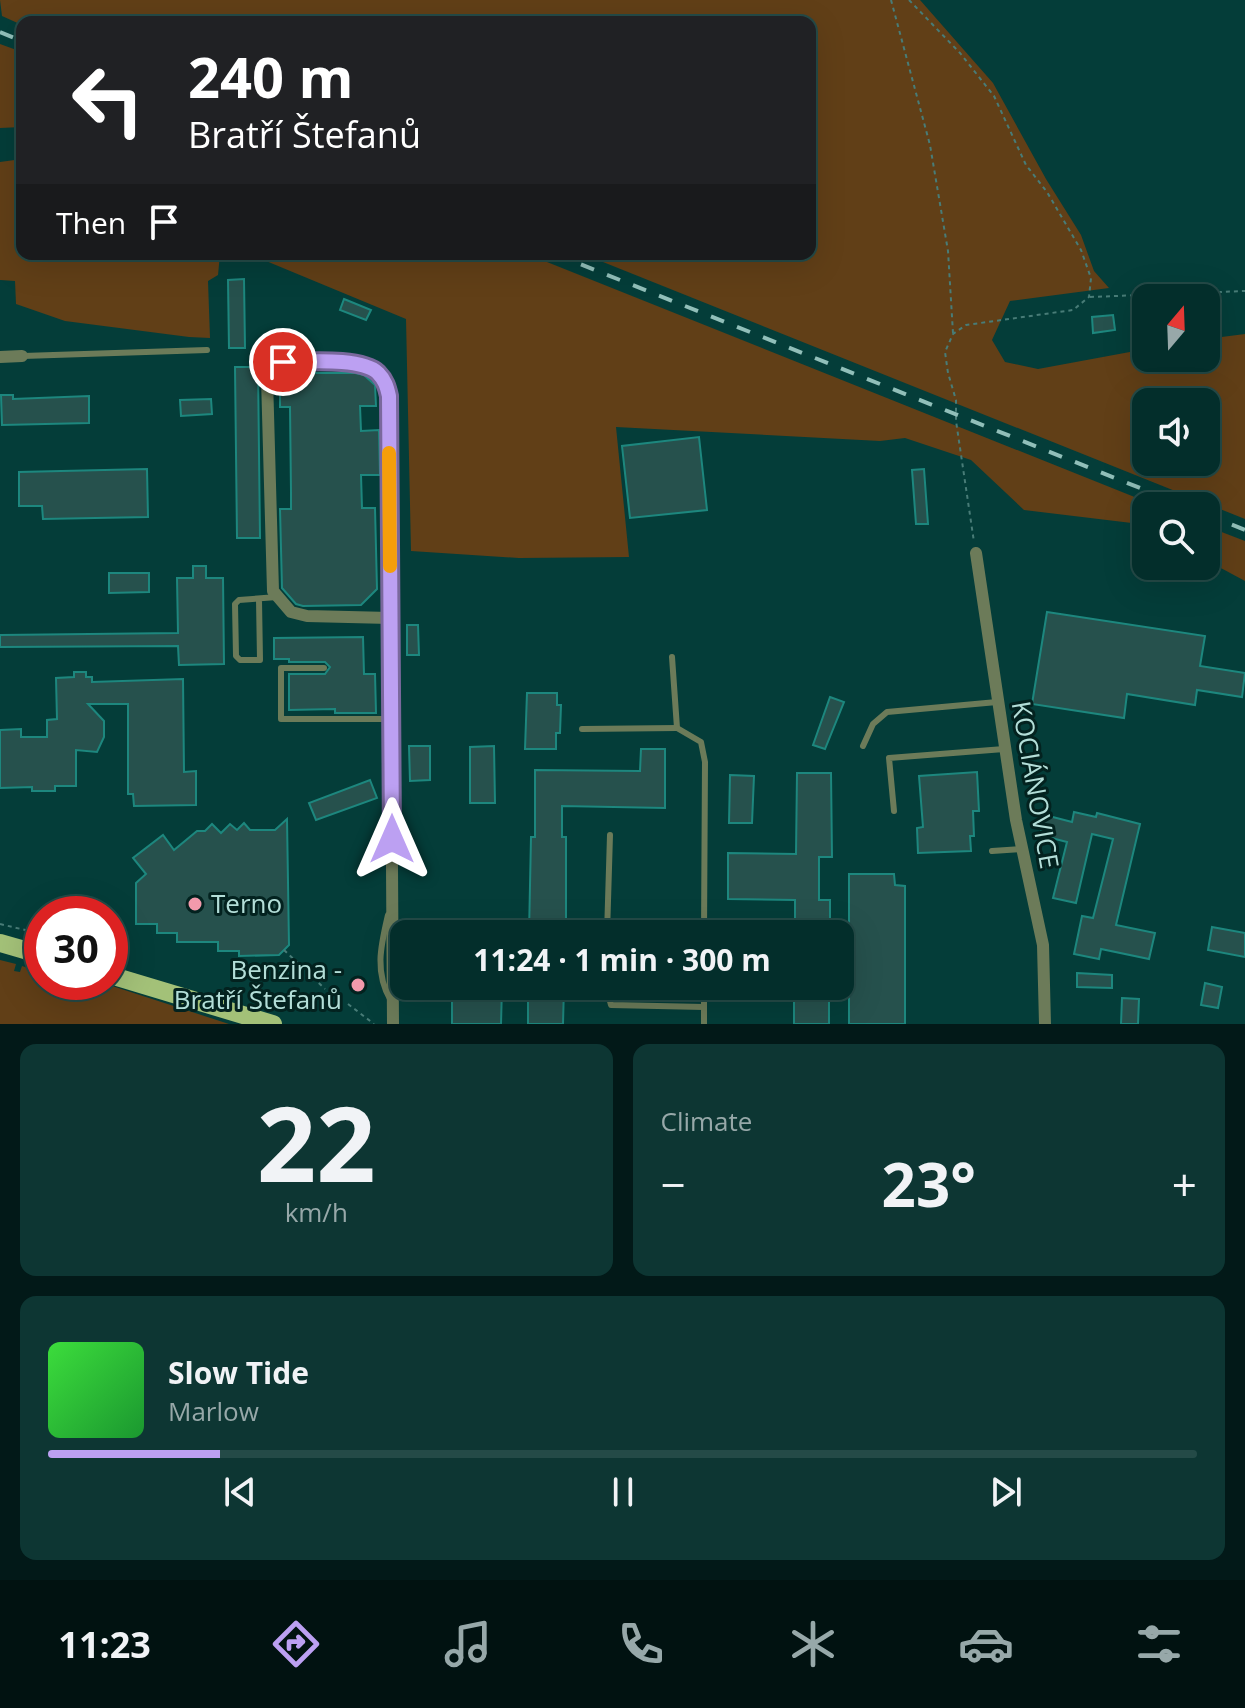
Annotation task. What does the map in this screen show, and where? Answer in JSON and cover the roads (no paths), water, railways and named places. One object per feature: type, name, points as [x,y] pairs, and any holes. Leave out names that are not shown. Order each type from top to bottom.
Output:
[{"type":"main road","points":[[0,943],[24,950]]},
{"type":"main road","points":[[128,980],[273,1024]]},
{"type":"street","points":[[0,357],[22,356]]},
{"type":"street","points":[[390,618],[307,616],[291,612],[273,591],[267,378],[283,362],[360,364],[378,373],[386,384],[389,396],[393,1024]]},
{"type":"street","name":"KOCIÁNOVICE","points":[[976,553],[1005,749],[1043,945],[1045,1024]]},
{"type":"lane","points":[[22,356],[207,350]]},
{"type":"lane","points":[[259,600],[260,660],[240,660],[236,656],[235,604],[239,600],[277,597]]},
{"type":"lane","points":[[672,657],[677,728]]},
{"type":"lane","points":[[324,668],[281,668],[281,719],[391,719]]},
{"type":"lane","points":[[863,746],[873,724],[887,712],[997,702]]},
{"type":"lane","points":[[582,729],[677,728],[701,742],[705,762],[704,920]]},
{"type":"lane","points":[[894,811],[889,758],[1005,749]]},
{"type":"lane","points":[[607,920],[610,835]]},
{"type":"lane","points":[[992,851],[1022,848]]},
{"type":"lane","points":[[610,1000],[611,1005],[704,1007]]},
{"type":"lane","points":[[704,1000],[704,1024]]},
{"type":"railway","points":[[0,32],[16,39]]},
{"type":"railway","points":[[570,260],[1150,492]]},
{"type":"railway","points":[[1220,520],[1245,530]]},
{"type":"place","name":"Terno","points":[[195,904]]},
{"type":"place","name":"Benzina - Bratří Štefanů","points":[[358,985]]}]
